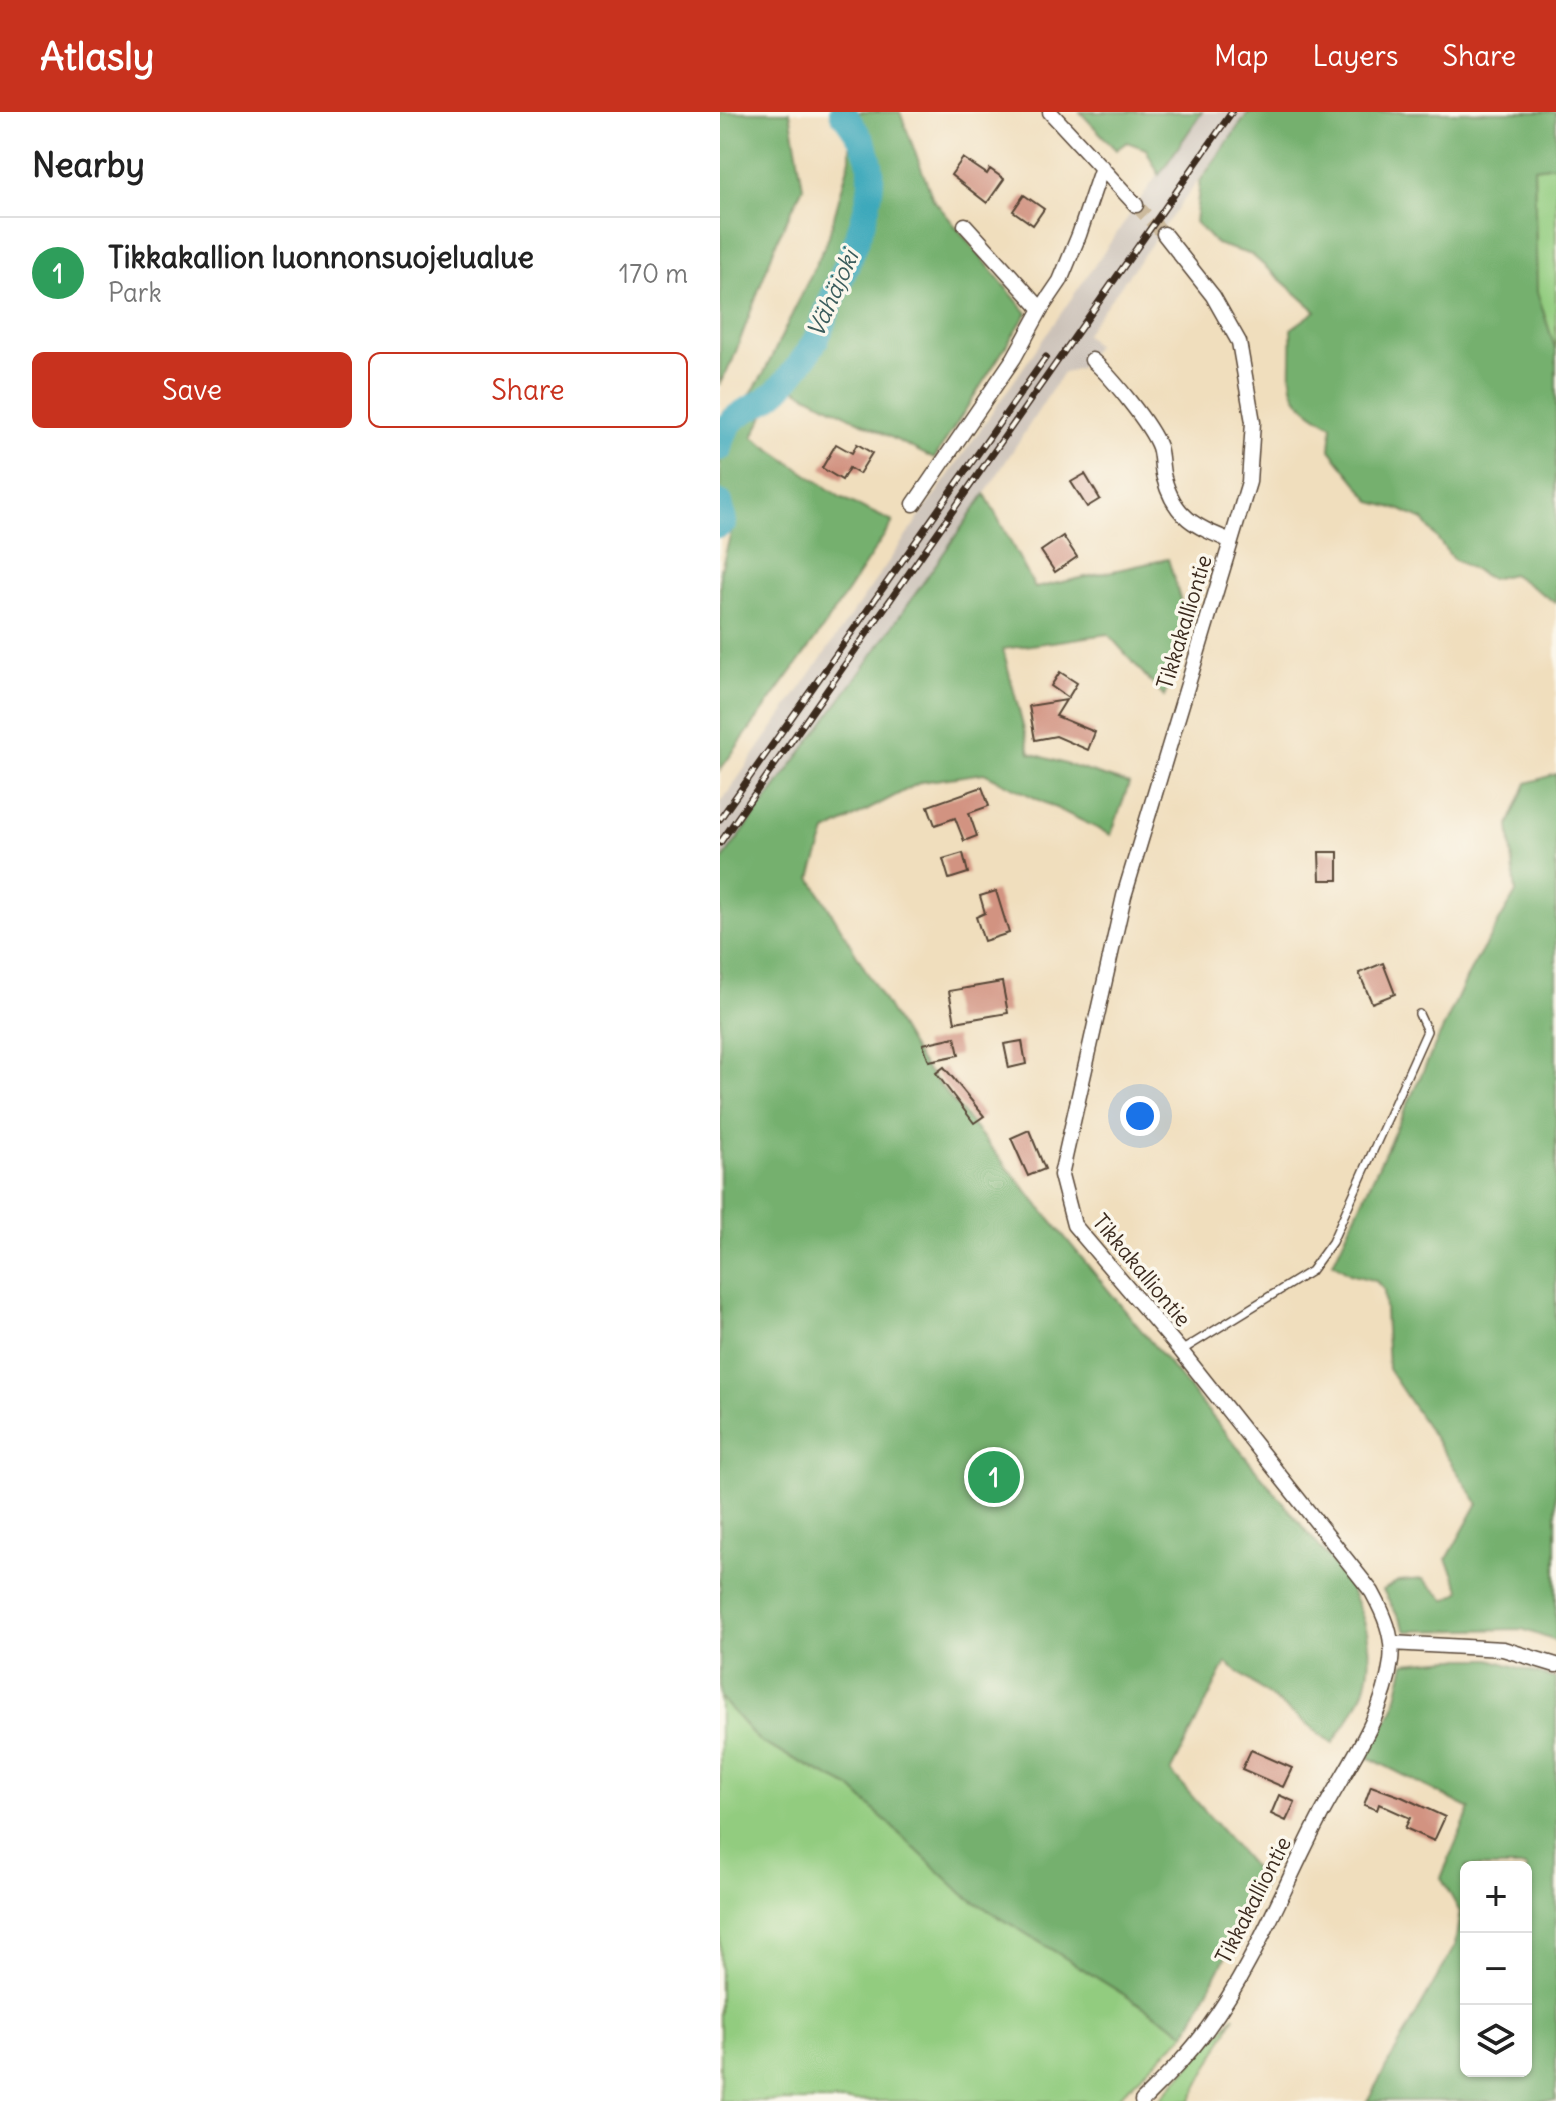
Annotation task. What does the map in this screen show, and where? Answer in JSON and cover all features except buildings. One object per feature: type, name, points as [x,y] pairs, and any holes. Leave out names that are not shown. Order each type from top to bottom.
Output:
[{"type":"street","points":[[1050,112],[1136,205]]},
{"type":"street","points":[[914,504],[1014,358],[1060,281],[1102,167]]},
{"type":"street","points":[[965,225],[1041,309]]},
{"type":"street","name":"Tikkakalliontie","points":[[1142,2101],[1208,2029],[1242,1973],[1295,1865],[1378,1711],[1388,1678],[1391,1643],[1382,1610],[1372,1592],[1181,1351],[1074,1225],[1061,1175],[1124,896],[1249,482],[1253,422],[1239,342],[1213,296],[1164,234]]},
{"type":"street","points":[[1092,360],[1106,372],[1159,447],[1163,475],[1173,504],[1193,525],[1231,541]]},
{"type":"street","points":[[1391,1643],[1503,1649],[1556,1665]]},
{"type":"lane","points":[[1181,1351],[1311,1271],[1321,1261],[1427,1031],[1419,1014]]},
{"type":"shaded area","points":[[1201,112],[1249,112],[1085,334],[1096,346],[1081,367],[1062,374],[985,494],[862,670],[720,863],[720,804]]},
{"type":"green space","points":[[720,112],[790,112],[803,187],[778,238],[732,362],[720,383]]},
{"type":"green space","points":[[850,112],[900,112],[933,199],[1027,313],[934,459],[781,382],[753,437],[840,497],[893,522],[822,630],[720,770],[720,573],[733,526],[720,509],[720,452],[727,431],[764,373],[828,239],[850,159]]},
{"type":"green space","points":[[1080,112],[1202,112],[1159,175],[1146,149],[1127,142],[1116,150]]},
{"type":"green space","points":[[1249,112],[1556,112],[1556,165],[1534,168],[1537,292],[1556,351],[1556,603],[1512,574],[1491,579],[1453,559],[1423,520],[1372,502],[1330,450],[1332,425],[1315,415],[1296,396],[1291,375],[1291,329],[1316,311],[1252,255],[1216,244],[1195,222],[1200,181]]},
{"type":"green space","points":[[1556,165],[1556,351],[1537,292],[1534,168]]},
{"type":"green space","points":[[985,494],[1035,588],[1168,559],[1190,632],[1164,697],[1108,634],[1003,649],[1030,753],[1129,784],[1111,835],[984,773],[921,782],[826,832],[811,878],[919,1060],[1341,1573],[1366,1626],[1370,1654],[1364,1691],[1333,1744],[1226,1663],[1171,1772],[1265,1881],[1186,2033],[964,1895],[850,1787],[760,1742],[720,1697],[720,863],[862,670]]},
{"type":"green space","points":[[1556,774],[1556,1641],[1522,1629],[1406,1631],[1383,1590],[1398,1581],[1423,1579],[1446,1600],[1461,1591],[1447,1559],[1478,1503],[1388,1369],[1384,1290],[1376,1281],[1350,1274],[1333,1263],[1470,971],[1516,893],[1509,825],[1527,783]]},
{"type":"green space","points":[[1490,1659],[1556,1679],[1556,2101],[1367,2101],[1455,1946],[1460,1912],[1441,1878],[1470,1809],[1366,1756],[1394,1709],[1405,1663]]},
{"type":"green space","points":[[720,1697],[760,1742],[850,1787],[964,1895],[1186,2033],[1114,2101],[720,2101]]},
{"type":"green space","points":[[1235,2016],[1190,2101],[1158,2101]]},
{"type":"waterway","name":"Vähäjoki","points":[[720,448],[729,425],[743,412],[778,390],[815,341],[857,238],[868,203],[871,172],[861,140],[842,112]]},
{"type":"waterway","name":"Vähäjoki","points":[[720,503],[724,522],[720,525]]},
{"type":"tunnel","points":[[1136,205],[1164,234]]},
{"type":"railway","points":[[720,843],[1232,112]]},
{"type":"railway","points":[[720,819],[1046,357]]},
{"type":"place","name":"Tikkakallion luonnonsuojelualue","points":[[994,1477]]}]
